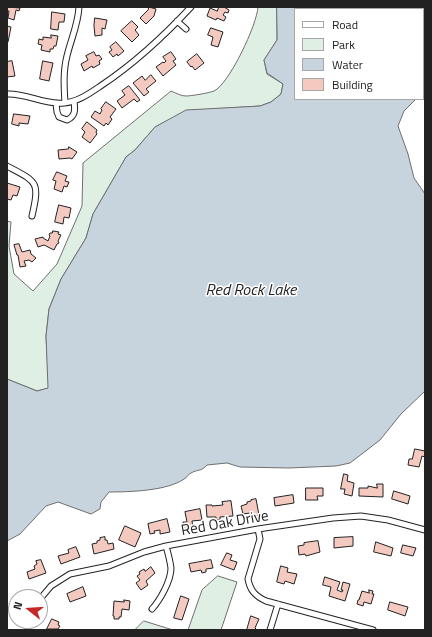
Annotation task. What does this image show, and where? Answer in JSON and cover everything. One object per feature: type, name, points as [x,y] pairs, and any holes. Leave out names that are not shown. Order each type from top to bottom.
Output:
[{"type":"street","points":[[65,103],[64,68],[78,21],[80,7]]},
{"type":"street","points":[[7,94],[20,94],[56,103],[74,101],[87,95],[132,63],[191,7]]},
{"type":"street","points":[[177,21],[186,29]]},
{"type":"street","points":[[56,103],[59,117],[67,120],[72,117],[74,113],[74,101]]},
{"type":"street","points":[[7,166],[26,176],[34,184],[36,197],[32,216]]},
{"type":"street","name":"Red Oak Drive","points":[[48,590],[70,574],[109,566],[144,552],[166,546],[258,529],[333,518],[361,516],[388,520],[425,530]]},
{"type":"street","points":[[258,529],[260,538],[258,550],[249,572],[249,585],[255,595],[278,604],[373,630]]},
{"type":"street","points":[[152,609],[160,600],[170,576],[170,563],[166,546]]},
{"type":"street","points":[[270,630],[278,604]]},
{"type":"green space","points":[[258,7],[277,7],[277,40],[264,60],[267,74],[283,84],[281,94],[271,102],[260,106],[199,110],[165,122],[155,127],[135,150],[126,157],[93,214],[86,238],[61,279],[49,309],[46,336],[49,388],[37,391],[7,379],[7,221],[11,222],[9,246],[14,274],[33,291],[57,264],[82,206],[83,163],[171,91],[182,96],[188,96],[212,92],[220,86],[234,66],[248,40]]},
{"type":"green space","points":[[218,576],[237,582],[221,630],[188,630],[202,590]]},
{"type":"green space","points":[[144,621],[173,630],[135,630]]},
{"type":"water","name":"Red Rock Lake","points":[[277,7],[425,7],[424,90],[424,8],[294,8],[294,100],[415,100],[404,111],[398,126],[408,154],[414,178],[425,194],[425,391],[401,414],[380,440],[350,463],[336,466],[289,468],[240,467],[227,463],[207,465],[201,470],[193,472],[177,483],[168,486],[148,490],[109,492],[101,502],[100,509],[91,514],[58,502],[46,506],[20,534],[7,541],[7,379],[37,391],[48,388],[46,336],[49,309],[61,279],[86,238],[93,214],[126,157],[135,150],[155,127],[186,110],[260,106],[271,102],[281,94],[283,84],[267,73],[264,60],[277,40]]},
{"type":"building","points":[[7,7],[20,8],[19,11],[16,10],[14,20],[8,18],[9,11],[7,11]]},
{"type":"building","points":[[149,7],[156,9],[154,16],[146,24],[140,18]]},
{"type":"building","points":[[219,7],[224,7],[229,10],[228,13],[225,12],[223,15],[226,17],[224,21],[217,18],[216,20],[207,16],[210,8],[217,11]]},
{"type":"building","points":[[52,12],[65,14],[64,22],[59,22],[58,30],[51,29]]},
{"type":"building","points":[[95,18],[107,20],[105,29],[102,28],[102,35],[95,36]]},
{"type":"building","points":[[132,21],[138,27],[135,30],[139,35],[132,42],[121,31]]},
{"type":"building","points":[[7,26],[11,27],[8,42],[7,42]]},
{"type":"building","points":[[211,28],[223,32],[218,47],[211,45],[213,37],[208,35]]},
{"type":"building","points":[[51,35],[58,36],[56,46],[54,46],[53,49],[50,49],[50,52],[41,50],[42,45],[38,44],[39,39],[43,40],[43,37],[51,38]]},
{"type":"building","points":[[116,42],[124,51],[118,56],[117,54],[113,57],[109,52],[112,50],[110,47]]},
{"type":"building","points":[[94,52],[96,56],[99,55],[102,59],[99,61],[100,64],[93,68],[92,66],[84,71],[81,64],[88,60],[86,56]]},
{"type":"building","points":[[171,52],[176,59],[173,61],[176,65],[163,76],[156,67],[166,61],[163,57]]},
{"type":"building","points":[[197,54],[204,63],[195,70],[187,62]]},
{"type":"building","points":[[12,61],[15,76],[7,77],[7,62]]},
{"type":"building","points":[[43,61],[53,63],[49,81],[40,79]]},
{"type":"building","points":[[151,75],[156,81],[146,89],[149,92],[144,96],[133,83],[142,76],[145,80]]},
{"type":"building","points":[[129,86],[140,100],[137,102],[134,99],[122,108],[117,101],[125,95],[122,91]]},
{"type":"building","points":[[106,102],[116,109],[110,117],[112,119],[108,125],[106,123],[104,126],[91,117],[95,111],[100,114],[101,109]]},
{"type":"building","points":[[14,114],[30,116],[28,124],[19,123],[19,126],[12,124]]},
{"type":"building","points":[[87,122],[97,130],[97,134],[90,143],[82,137],[85,132],[82,129]]},
{"type":"building","points":[[69,147],[77,152],[72,159],[59,159],[58,150],[68,149]]},
{"type":"building","points":[[57,172],[67,176],[65,181],[69,182],[67,187],[64,186],[62,192],[54,189],[56,181],[53,180]]},
{"type":"building","points":[[7,183],[20,187],[17,196],[13,195],[11,200],[7,199]]},
{"type":"building","points":[[59,205],[71,208],[69,218],[64,217],[63,224],[55,222]]},
{"type":"building","points":[[53,231],[59,232],[58,234],[61,235],[58,241],[59,243],[54,250],[44,245],[38,247],[35,239],[43,237],[48,241],[50,233]]},
{"type":"building","points":[[19,244],[22,252],[30,250],[31,254],[36,258],[32,262],[29,260],[24,261],[26,266],[20,267],[18,255],[14,245]]},
{"type":"building","points":[[415,449],[425,451],[425,457],[422,456],[419,467],[408,465],[409,459],[412,459]]},
{"type":"building","points":[[344,474],[348,475],[347,481],[354,483],[352,496],[344,494],[345,489],[341,489]]},
{"type":"building","points":[[377,484],[383,484],[383,497],[359,496],[359,488],[368,488],[368,486],[377,488]]},
{"type":"building","points":[[306,488],[323,488],[323,496],[317,496],[318,500],[306,500]]},
{"type":"building","points":[[394,491],[410,496],[408,504],[392,499]]},
{"type":"building","points":[[293,495],[294,503],[275,506],[274,498]]},
{"type":"building","points":[[256,499],[259,515],[251,517],[250,513],[243,514],[241,506],[247,504],[247,502],[251,500]]},
{"type":"building","points":[[231,501],[233,516],[220,517],[220,520],[216,520],[216,517],[207,517],[206,505],[223,505],[222,502]]},
{"type":"building","points":[[200,509],[202,520],[192,521],[193,528],[184,530],[183,522],[187,522],[185,512]]},
{"type":"building","points":[[167,519],[170,532],[160,534],[160,530],[154,531],[155,533],[150,534],[148,524]]},
{"type":"building","points":[[125,526],[141,533],[135,547],[119,540]]},
{"type":"building","points":[[105,537],[108,544],[113,543],[114,549],[94,554],[92,544],[97,543],[100,538]]},
{"type":"building","points":[[353,537],[353,546],[334,548],[334,538]]},
{"type":"building","points":[[318,541],[320,552],[306,556],[305,554],[299,555],[298,546],[304,545],[304,543]]},
{"type":"building","points":[[376,542],[393,548],[391,556],[374,552]]},
{"type":"building","points":[[403,545],[416,548],[413,556],[401,553]]},
{"type":"building","points":[[76,547],[80,557],[61,564],[58,556],[69,553],[68,550]]},
{"type":"building","points":[[227,553],[232,555],[230,560],[237,562],[234,570],[221,565]]},
{"type":"building","points":[[41,560],[46,573],[29,579],[27,572],[35,569],[34,566],[37,564],[36,561]]},
{"type":"building","points":[[211,560],[213,568],[206,569],[206,572],[202,573],[201,570],[191,572],[189,564]]},
{"type":"building","points":[[281,566],[288,568],[287,572],[297,574],[294,584],[285,581],[284,584],[277,582]]},
{"type":"building","points":[[151,567],[155,573],[146,581],[148,585],[141,590],[136,583],[140,580],[137,576],[140,574],[139,572],[144,569],[145,571]]},
{"type":"building","points":[[325,577],[340,582],[337,590],[342,592],[343,582],[350,584],[345,601],[329,596],[331,587],[323,585]]},
{"type":"building","points":[[83,587],[86,596],[70,602],[67,594]]},
{"type":"building","points":[[369,590],[373,591],[372,594],[374,594],[371,604],[364,602],[363,606],[357,604],[362,591],[369,593]]},
{"type":"building","points":[[181,596],[189,599],[182,620],[174,618]]},
{"type":"building","points":[[124,600],[130,601],[129,610],[122,609],[121,617],[119,617],[119,619],[114,619],[114,601],[124,602]]},
{"type":"building","points":[[390,602],[408,607],[405,616],[388,610]]},
{"type":"building","points":[[251,616],[259,619],[255,628],[257,630],[247,630]]},
{"type":"building","points":[[52,619],[59,622],[58,625],[60,626],[58,629],[48,629]]}]
